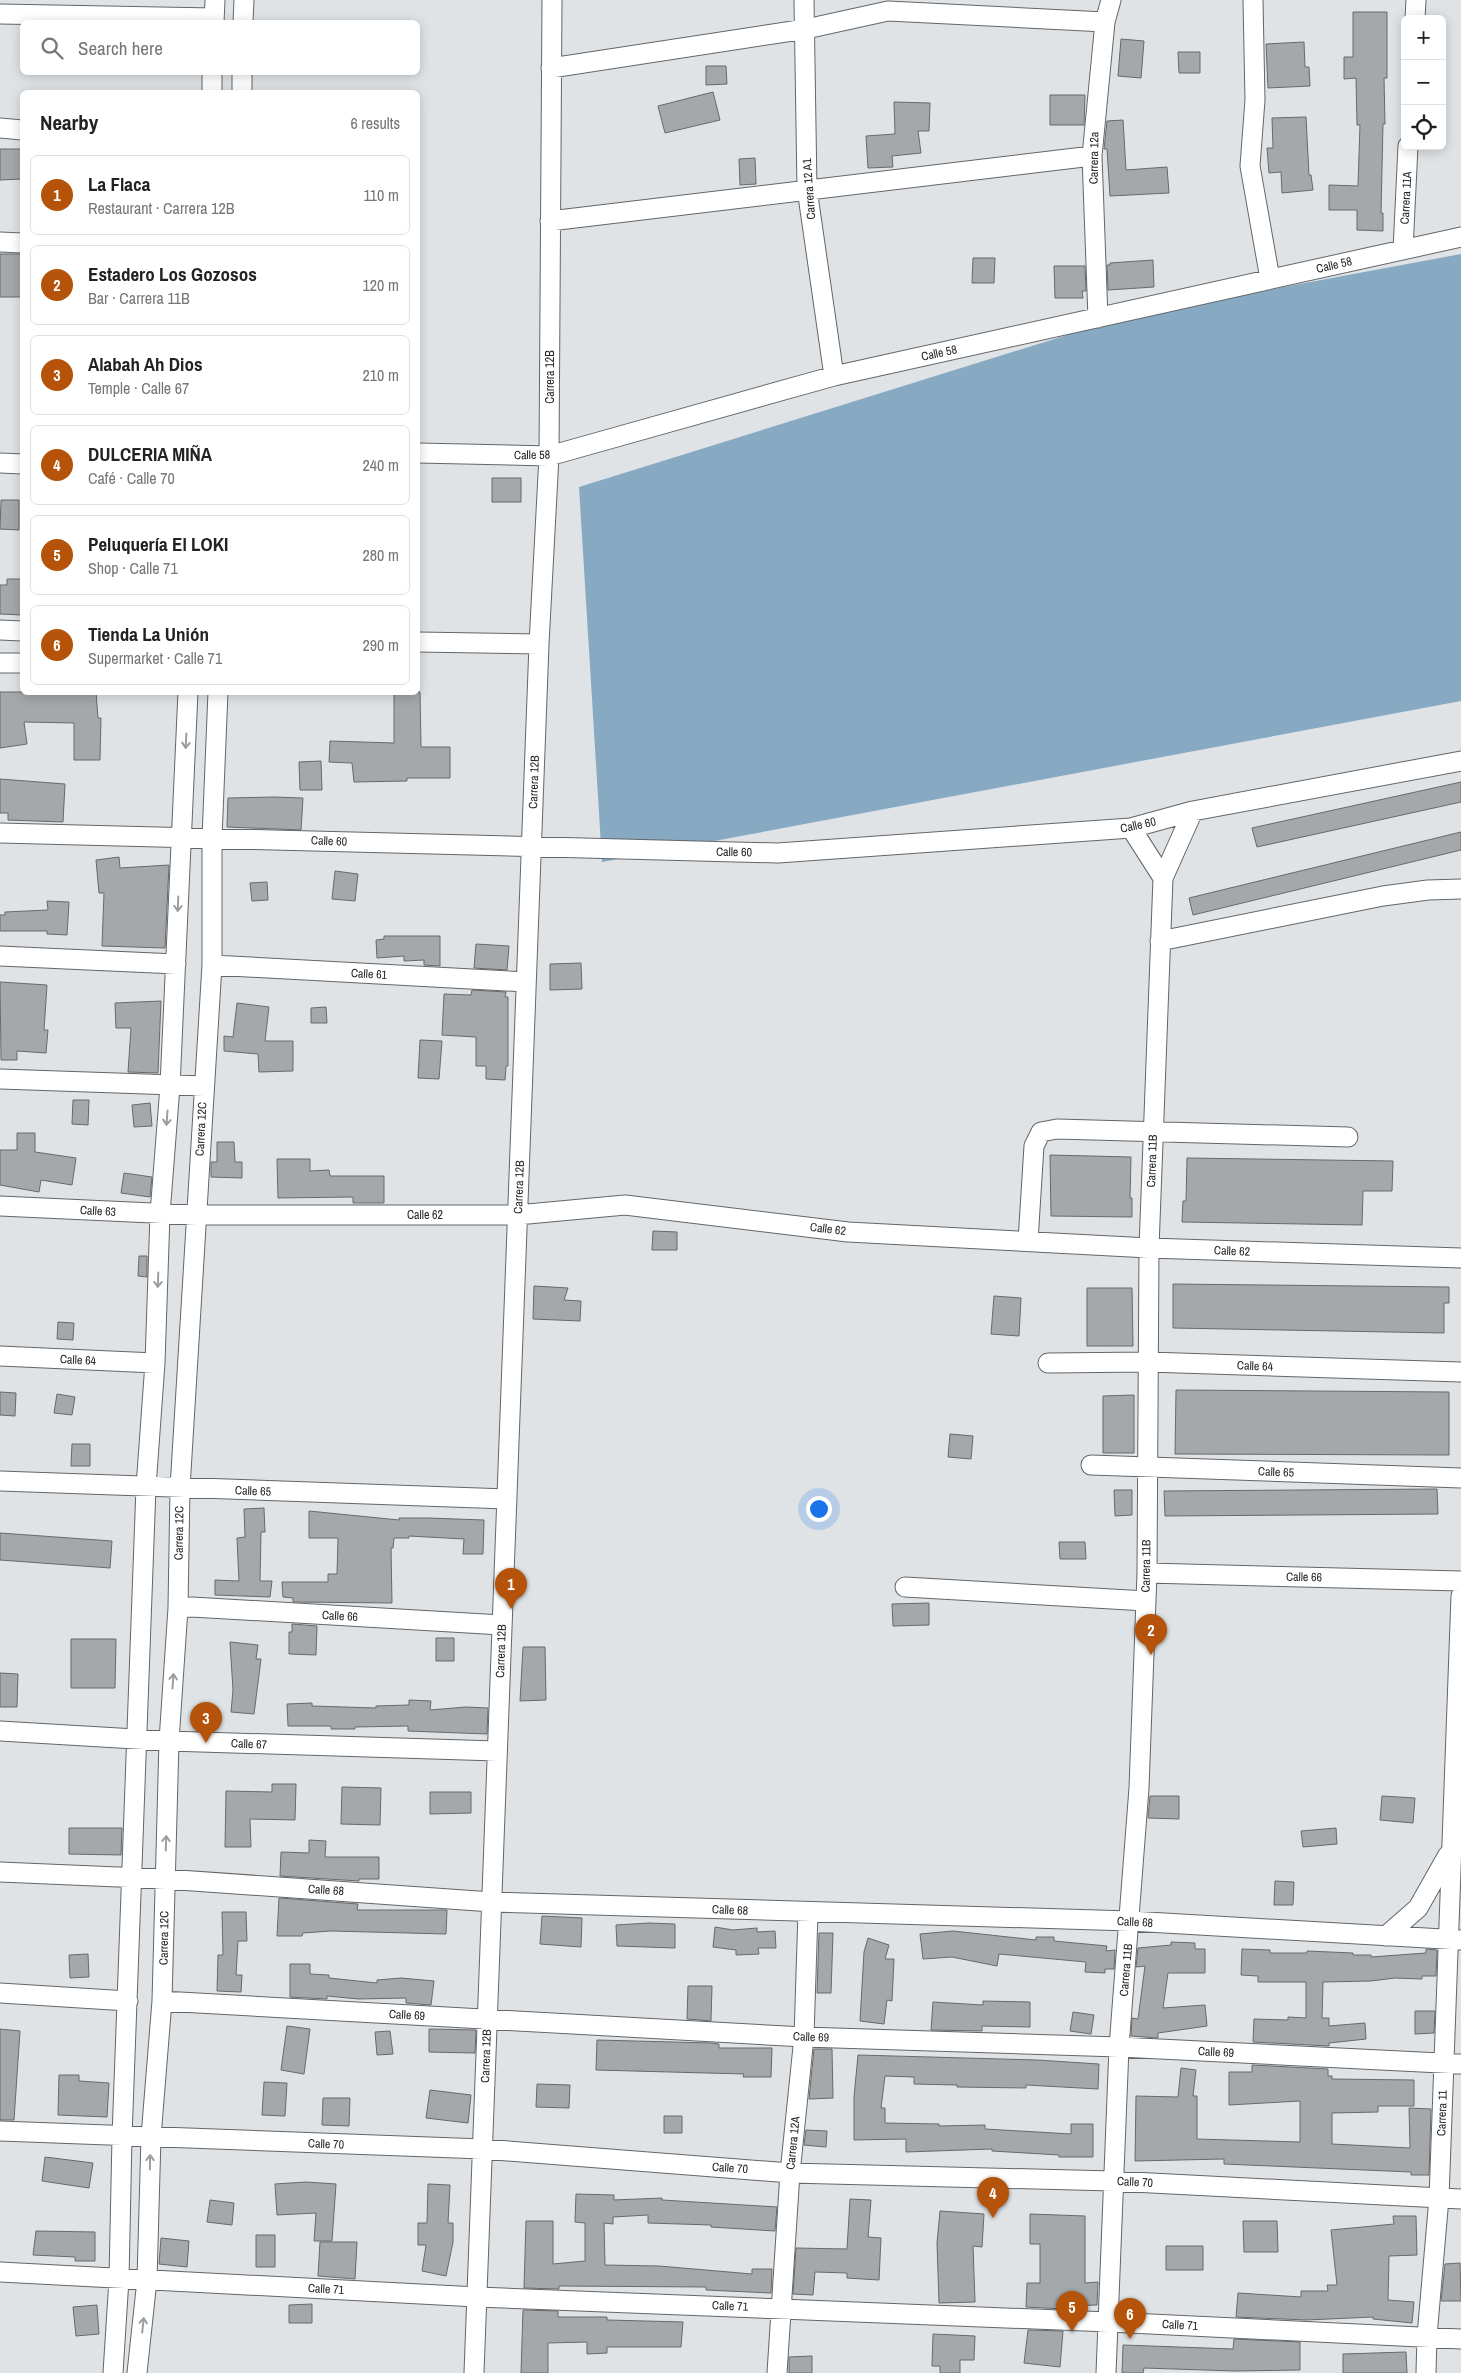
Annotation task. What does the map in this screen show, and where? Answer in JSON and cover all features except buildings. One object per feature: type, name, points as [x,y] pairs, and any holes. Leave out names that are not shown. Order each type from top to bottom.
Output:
[{"type":"street","points":[[244,0],[244,20]]},
{"type":"street","name":"Carrera 12B","points":[[474,2373],[531,847],[549,456],[552,0]]},
{"type":"street","name":"Carrera 12 A1","points":[[804,0],[806,29],[807,189],[834,376]]},
{"type":"street","name":"Carrera 12a","points":[[1098,318],[1092,156],[1105,22],[1111,0]]},
{"type":"street","points":[[1254,0],[1255,100],[1250,166],[1270,279]]},
{"type":"street","points":[[1415,15],[1416,0]]},
{"type":"street","points":[[552,68],[806,29],[888,11],[1105,22]]},
{"type":"street","points":[[0,14],[214,14]]},
{"type":"street","points":[[212,75],[212,90]]},
{"type":"street","points":[[242,75],[242,90]]},
{"type":"street","points":[[0,128],[20,130]]},
{"type":"street","name":"Carrera 11A","points":[[1403,250],[1408,150]]},
{"type":"street","points":[[550,221],[1092,156]]},
{"type":"street","name":"Calle 58","points":[[420,453],[549,456],[834,376],[1461,237]]},
{"type":"street","points":[[0,242],[20,242]]},
{"type":"street","points":[[0,463],[20,464]]},
{"type":"street","points":[[0,630],[20,631]]},
{"type":"street","points":[[420,642],[539,644]]},
{"type":"street","points":[[0,663],[20,663]]},
{"type":"street","points":[[113,2373],[119,2279],[122,2137],[146,1487],[155,1363],[160,1214],[170,1086],[188,695]]},
{"type":"street","name":"Carrera 12C","points":[[137,2373],[147,2280],[151,2137],[162,2001],[169,1741],[178,1608],[180,1488],[212,965],[212,838],[218,695]]},
{"type":"street","name":"Calle 60","points":[[0,833],[778,853],[1131,828],[1193,811],[1461,761]]},
{"type":"street","name":"Carrera 11B","points":[[1106,2373],[1119,2047],[1139,1788],[1147,1574],[1146,1467],[1149,1248],[1163,878],[1193,811]]},
{"type":"street","points":[[1131,828],[1163,878]]},
{"type":"street","points":[[1160,941],[1383,896],[1428,890],[1461,889]]},
{"type":"street","points":[[0,956],[176,964]]},
{"type":"street","name":"Calle 61","points":[[212,965],[526,982]]},
{"type":"street","points":[[0,1078],[204,1086]]},
{"type":"street","points":[[1028,1241],[1034,1146],[1041,1132],[1057,1129],[1348,1137]]},
{"type":"street","name":"Calle 62","points":[[196,1215],[518,1215],[625,1205],[848,1232],[1149,1248],[1461,1258]]},
{"type":"street","name":"Calle 63","points":[[0,1206],[196,1215]]},
{"type":"street","name":"Calle 64","points":[[0,1356],[155,1363]]},
{"type":"street","name":"Calle 64","points":[[1048,1363],[1148,1362],[1461,1372]]},
{"type":"street","name":"Calle 65","points":[[1091,1465],[1461,1478]]},
{"type":"street","name":"Calle 65","points":[[0,1481],[507,1500]]},
{"type":"street","name":"Calle 66","points":[[1147,1574],[1461,1580]]},
{"type":"street","points":[[905,1587],[1146,1601]]},
{"type":"street","name":"Carrera 11","points":[[1426,2373],[1427,2336],[1452,2064],[1455,1940],[1450,1852],[1461,1596]]},
{"type":"street","name":"Calle 66","points":[[178,1608],[192,1607],[502,1625]]},
{"type":"street","name":"Calle 67","points":[[0,1731],[169,1741],[498,1751]]},
{"type":"street","name":"Carrera 11","points":[[1386,1936],[1418,1908],[1450,1852]]},
{"type":"street","name":"Calle 68","points":[[0,1872],[165,1879],[492,1902],[1130,1921],[1455,1940]]},
{"type":"street","name":"Carrera 12A","points":[[777,2373],[790,2173],[804,2037],[808,1912]]},
{"type":"street","points":[[0,1993],[128,2001]]},
{"type":"street","name":"Calle 69","points":[[162,2001],[804,2037],[1119,2047],[1452,2064]]},
{"type":"street","name":"Calle 70","points":[[0,2131],[483,2149],[790,2173],[1113,2181],[1461,2199]]},
{"type":"street","name":"Calle 71","points":[[0,2272],[477,2297],[1109,2322],[1461,2339]]},
{"type":"shaded area","points":[[1461,254],[1461,701],[602,862],[579,487],[1128,316]]},
{"type":"place","name":"La Flaca","points":[[511,1609]]},
{"type":"place","name":"Estadero Los Gozosos","points":[[1151,1655]]},
{"type":"place","name":"Alabah Ah Dios","points":[[206,1743]]},
{"type":"place","name":"DULCERIA MIÑA","points":[[993,2218]]},
{"type":"place","name":"Peluquería El LOKI","points":[[1072,2332]]},
{"type":"place","name":"Tienda La Unión","points":[[1130,2339]]}]
